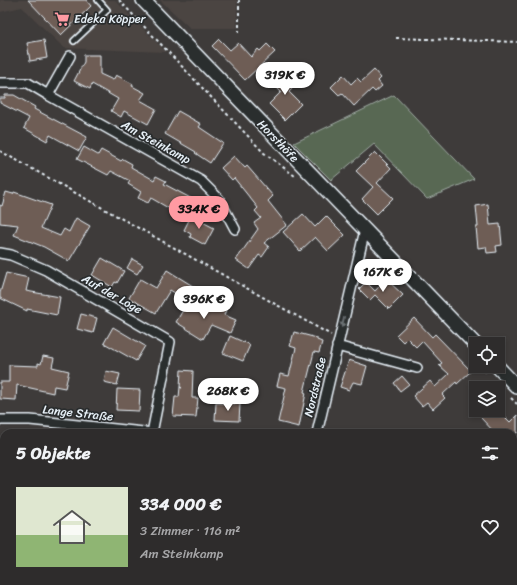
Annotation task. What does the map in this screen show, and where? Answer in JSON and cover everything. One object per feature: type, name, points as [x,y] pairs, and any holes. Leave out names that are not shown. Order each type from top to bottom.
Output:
[{"type":"main road","name":"Horsthöfe","points":[[143,0],[365,230],[469,346]]},
{"type":"main road","points":[[504,373],[517,387]]},
{"type":"street","points":[[48,95],[70,56]]},
{"type":"street","name":"Am Steinkamp","points":[[0,83],[28,82],[48,95],[201,181],[219,199],[235,229]]},
{"type":"street","name":"Nordstraße","points":[[318,429],[365,230]]},
{"type":"street","name":"Auf der Loge","points":[[0,252],[46,270],[170,342],[154,429]]},
{"type":"street","name":"Nordstraße","points":[[338,343],[417,368]]},
{"type":"street","name":"Lange Straße","points":[[0,420],[30,420],[115,429]]},
{"type":"lane","points":[[74,41],[107,10],[98,0]]},
{"type":"path","points":[[119,0],[264,153],[300,180]]},
{"type":"path","points":[[239,0],[239,32]]},
{"type":"path","points":[[396,38],[517,42]]},
{"type":"path","points":[[0,152],[338,343]]},
{"type":"shaded area","points":[[0,0],[115,0],[166,52],[64,48],[22,7],[0,12]]},
{"type":"shaded area","points":[[160,0],[237,0],[237,28],[190,28]]},
{"type":"green space","points":[[394,95],[474,179],[427,199],[374,144],[331,180],[294,143]]},
{"type":"building","name":"Edeka Köpper","points":[[28,0],[86,0],[91,6],[61,35]]},
{"type":"building","points":[[219,39],[230,50],[238,43],[251,57],[258,49],[260,51],[267,44],[275,52],[245,80],[212,46]]},
{"type":"building","points":[[44,40],[47,58],[30,61],[27,43]]},
{"type":"building","points":[[84,55],[100,55],[100,74],[113,80],[116,75],[133,84],[132,86],[145,93],[140,100],[156,109],[148,124],[124,111],[121,117],[111,111],[118,99],[92,84],[90,89],[74,81],[84,62]]},
{"type":"building","points":[[374,70],[381,78],[378,81],[382,86],[375,92],[372,89],[354,106],[342,93],[339,95],[331,87],[343,75],[351,84],[357,78],[361,82]]},
{"type":"building","points":[[287,72],[298,83],[289,92],[301,104],[285,120],[269,104],[281,92],[271,82],[278,76],[281,79]]},
{"type":"building","points":[[5,95],[14,95],[35,107],[34,109],[87,137],[79,151],[50,135],[47,141],[24,128],[29,118],[0,103],[0,98],[5,98]]},
{"type":"building","points":[[178,111],[201,124],[199,127],[223,143],[210,163],[195,153],[196,152],[165,134]]},
{"type":"building","points":[[84,147],[98,155],[101,150],[121,161],[123,159],[132,164],[131,167],[154,180],[156,176],[166,181],[164,184],[198,202],[189,220],[151,198],[148,203],[138,198],[141,192],[128,184],[130,181],[111,171],[108,175],[77,159]]},
{"type":"building","points":[[375,152],[391,168],[377,183],[393,198],[377,214],[362,199],[373,187],[356,171]]},
{"type":"building","points":[[234,156],[245,168],[247,166],[273,196],[268,201],[287,225],[264,243],[269,247],[262,257],[259,255],[249,269],[236,260],[258,229],[254,223],[261,218],[255,211],[258,208],[234,178],[232,180],[221,168]]},
{"type":"building","points":[[6,192],[13,194],[14,192],[51,205],[41,228],[60,236],[64,229],[69,232],[76,218],[90,226],[69,261],[44,247],[14,235],[18,225],[0,223],[0,205],[2,206]]},
{"type":"building","points":[[488,204],[490,225],[500,224],[502,245],[496,246],[497,252],[487,253],[486,247],[478,248],[476,206]]},
{"type":"building","points":[[303,214],[315,227],[326,216],[345,235],[328,251],[315,237],[300,251],[283,232]]},
{"type":"building","points":[[191,216],[214,228],[205,245],[190,237],[191,234],[184,230]]},
{"type":"building","points":[[102,258],[124,271],[117,283],[115,282],[112,287],[92,275]]},
{"type":"building","points":[[132,259],[143,265],[137,274],[127,268]]},
{"type":"building","points":[[167,270],[196,288],[188,301],[170,290],[156,313],[129,298],[140,279],[156,288]]},
{"type":"building","points":[[6,273],[29,278],[26,291],[60,297],[57,315],[27,309],[27,311],[0,298]]},
{"type":"building","points":[[386,279],[403,295],[389,309],[375,295],[370,300],[359,289],[366,282],[375,291]]},
{"type":"building","points":[[189,300],[209,313],[213,305],[226,310],[224,315],[236,320],[230,333],[211,325],[203,339],[176,322]]},
{"type":"building","points":[[81,314],[97,318],[93,333],[77,329]]},
{"type":"building","points":[[414,318],[432,337],[435,334],[469,369],[469,373],[442,395],[445,398],[433,409],[427,402],[422,406],[413,396],[430,381],[435,387],[449,374],[439,365],[442,363],[422,341],[416,347],[407,338],[403,342],[396,335]]},
{"type":"building","points":[[113,327],[145,346],[136,361],[104,343]]},
{"type":"building","points":[[294,332],[317,338],[317,340],[322,342],[319,353],[314,352],[304,392],[306,393],[299,427],[278,422],[286,388],[277,386],[280,374],[289,376],[296,348],[290,346]]},
{"type":"building","points":[[230,336],[250,345],[243,361],[223,353]]},
{"type":"building","points":[[43,356],[54,358],[52,367],[69,371],[65,388],[54,386],[53,393],[17,385],[16,400],[0,399],[0,382],[9,382],[9,365],[38,366],[38,363],[41,364]]},
{"type":"building","points":[[349,360],[367,366],[362,384],[353,382],[349,390],[340,387]]},
{"type":"building","points":[[181,370],[193,371],[192,398],[198,398],[196,417],[173,416],[175,397],[179,397]]},
{"type":"building","points":[[106,371],[120,374],[117,385],[104,382]]},
{"type":"building","points":[[402,376],[409,384],[400,391],[394,383]]},
{"type":"building","points":[[213,382],[223,384],[220,399],[210,396]]},
{"type":"building","points":[[117,389],[140,390],[139,411],[116,410]]},
{"type":"building","points":[[216,403],[240,404],[239,421],[215,420]]},
{"type":"building","points":[[517,415],[517,429],[491,429],[481,418],[482,417],[505,417],[510,422]]},
{"type":"place","name":"Edeka Köpper","points":[[62,19]]}]
